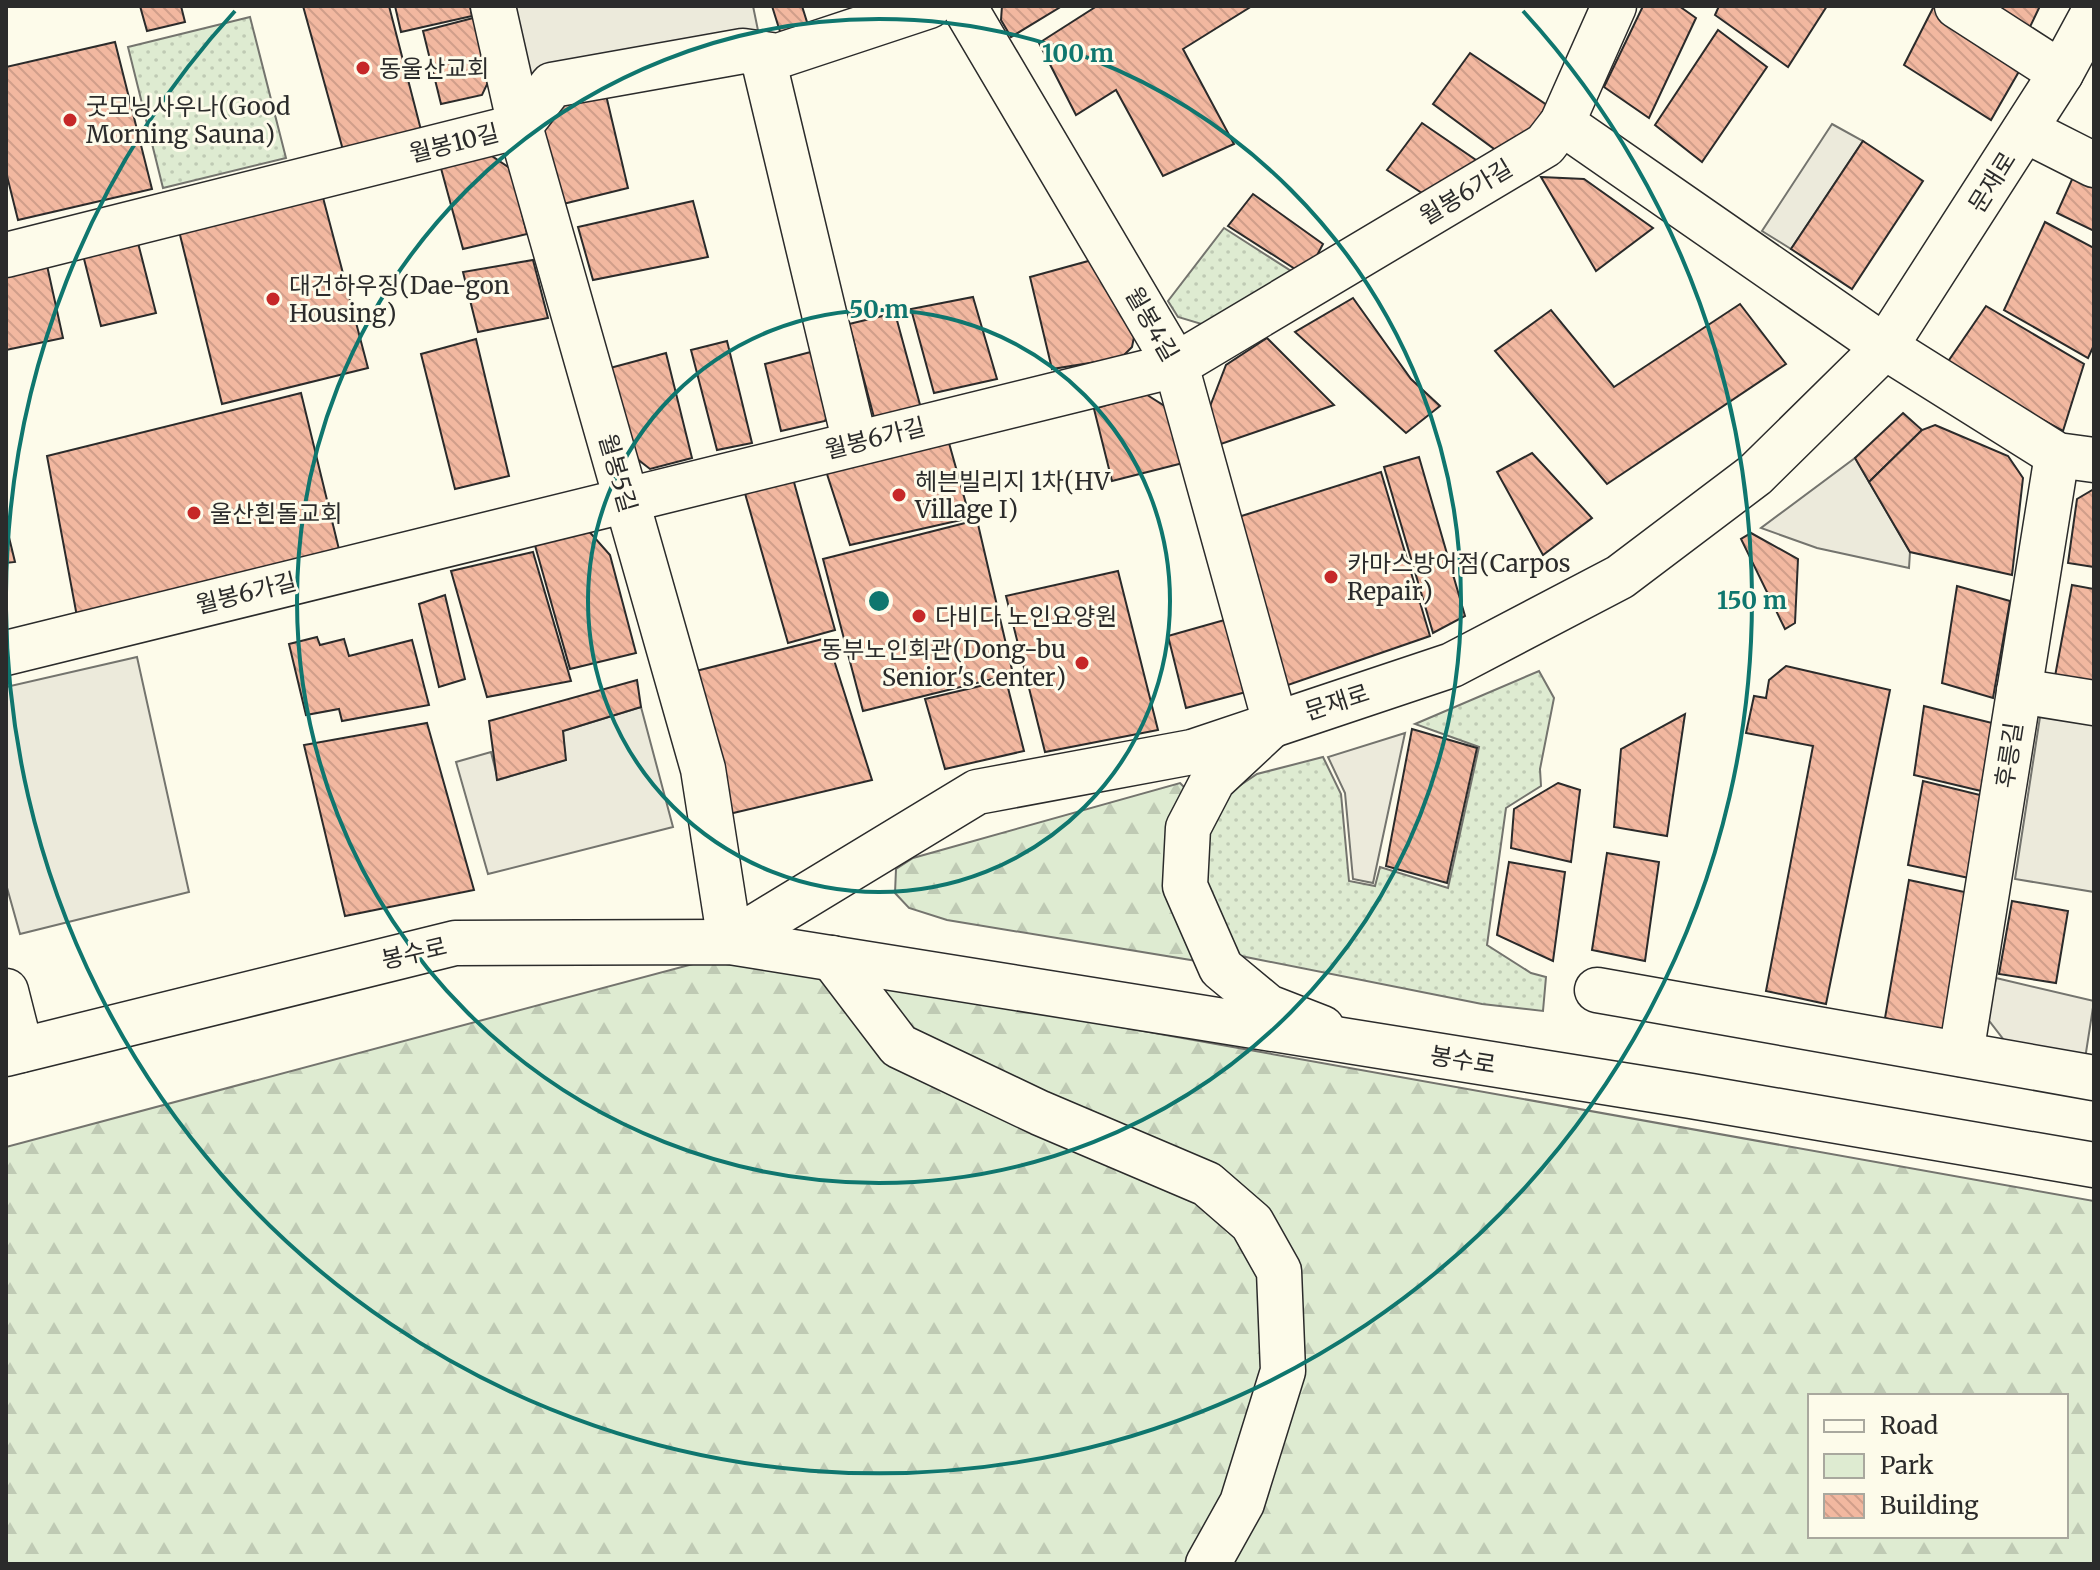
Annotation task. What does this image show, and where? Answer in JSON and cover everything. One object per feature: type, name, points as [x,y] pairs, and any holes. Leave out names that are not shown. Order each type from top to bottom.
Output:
[{"type":"street","name":"월봉5길","points":[[493,6],[520,126],[703,769],[730,942]]},
{"type":"street","name":"월봉10길","points":[[6,255],[520,126],[552,85],[743,51],[778,56],[929,6]]},
{"type":"street","name":"월봉4길","points":[[964,6],[1176,365],[1275,722]]},
{"type":"street","name":"월봉6가길","points":[[6,653],[1176,365],[1545,145],[1562,123],[1614,6]]},
{"type":"street","points":[[1957,6],[2061,73]]},
{"type":"street","name":"문재로","points":[[730,942],[977,792],[1192,752],[1452,665],[1620,577],[1755,475],[1885,347],[2061,73],[2094,12]]},
{"type":"street","points":[[762,54],[855,443]]},
{"type":"street","points":[[1562,123],[1885,347]]},
{"type":"street","points":[[2025,130],[2094,165]]},
{"type":"street","name":"후릉길","points":[[1885,347],[2076,458],[2019,691],[1961,1054]]},
{"type":"street","points":[[2019,691],[2094,703]]},
{"type":"street","points":[[1275,722],[1213,780],[1188,828],[1185,886],[1221,968],[1268,1007],[1369,1046]]},
{"type":"street","name":"봉수로","points":[[13,1052],[455,943],[730,942],[2094,1165]]},
{"type":"street","points":[[832,958],[899,1046],[1040,1113],[1207,1184],[1252,1223],[1279,1271],[1283,1371],[1242,1503],[1208,1564]]},
{"type":"street","points":[[1597,990],[2094,1078]]},
{"type":"street","points":[[6,991],[13,1052]]},
{"type":"green space","points":[[250,17],[286,158],[163,188],[128,47]]},
{"type":"green space","points":[[1224,228],[1302,278],[1208,326],[1178,317],[1168,301]]},
{"type":"green space","points":[[1539,671],[1554,698],[1540,769],[1541,786],[1506,808],[1487,945],[1531,973],[1546,977],[1543,1011],[1482,1004],[1236,955],[1206,901],[1198,838],[1214,803],[1257,774],[1323,757],[1341,794],[1349,881],[1375,886],[1380,867],[1448,888],[1479,747],[1415,724]]},
{"type":"green space","points":[[1180,783],[1186,789],[1203,962],[947,920],[909,908],[895,893],[896,869],[913,858]]},
{"type":"green space","points":[[723,956],[2094,1201],[2094,1564],[6,1564],[6,1147]]},
{"type":"shaded area","points":[[514,6],[753,6],[761,45],[532,84]]},
{"type":"shaded area","points":[[1832,124],[1863,141],[1791,249],[1762,231]]},
{"type":"shaded area","points":[[1855,458],[1910,552],[1909,568],[1817,548],[1761,528]]},
{"type":"shaded area","points":[[137,657],[189,892],[20,934],[6,884],[6,687]]},
{"type":"shaded area","points":[[2042,704],[2094,712],[2094,892],[2015,879]]},
{"type":"shaded area","points":[[641,707],[673,827],[488,874],[456,762],[491,752],[498,780],[565,760],[563,731]]},
{"type":"shaded area","points":[[1405,733],[1373,883],[1353,879],[1345,793],[1328,757]]},
{"type":"shaded area","points":[[1996,978],[2094,1001],[2085,1059],[2004,1040],[1987,1018]]},
{"type":"building","points":[[140,6],[181,6],[185,22],[147,31]]},
{"type":"building","name":"동울산교회","points":[[303,6],[389,6],[421,130],[343,150]]},
{"type":"building","points":[[395,6],[470,6],[472,16],[401,32]]},
{"type":"building","points":[[772,6],[802,6],[811,35],[782,38]]},
{"type":"building","points":[[1002,6],[1062,6],[1011,37],[1001,20]]},
{"type":"building","points":[[1097,6],[1252,6],[1183,49],[1234,144],[1163,176],[1116,90],[1076,115],[1039,43]]},
{"type":"building","points":[[1643,6],[1679,6],[1696,18],[1649,118],[1604,87]]},
{"type":"building","points":[[1719,6],[1827,6],[1788,67],[1715,15]]},
{"type":"building","points":[[1934,6],[2025,61],[1991,120],[1904,65]]},
{"type":"building","points":[[1989,6],[2040,6],[2028,31]]},
{"type":"building","points":[[477,17],[491,76],[482,95],[441,104],[423,31]]},
{"type":"building","points":[[1718,30],[1767,67],[1702,162],[1655,125]]},
{"type":"building","name":"굿모닝사우나(Good Morning Sauna)","points":[[115,42],[152,189],[18,220],[6,172],[6,67]]},
{"type":"building","points":[[1470,53],[1550,107],[1539,133],[1501,154],[1433,104]]},
{"type":"building","points":[[606,95],[628,188],[559,205],[538,127],[561,105]]},
{"type":"building","points":[[1422,123],[1476,160],[1451,193],[1431,199],[1387,170]]},
{"type":"building","points":[[1863,141],[1923,181],[1852,289],[1791,249]]},
{"type":"building","points":[[483,150],[511,169],[527,234],[463,249],[439,161]]},
{"type":"building","points":[[2078,166],[2094,174],[2094,231],[2057,213]]},
{"type":"building","points":[[1541,177],[1584,179],[1653,228],[1596,271]]},
{"type":"building","name":"대건하우징(Dae-gon Housing)","points":[[321,190],[368,368],[222,404],[179,231]]},
{"type":"building","points":[[1253,194],[1323,244],[1306,276],[1228,226]]},
{"type":"building","points":[[693,201],[708,257],[593,280],[578,227]]},
{"type":"building","points":[[2045,222],[2094,248],[2094,345],[2088,358],[2004,310]]},
{"type":"building","points":[[137,239],[156,313],[101,326],[82,251]]},
{"type":"building","points":[[533,260],[548,318],[478,332],[463,272]]},
{"type":"building","points":[[1092,260],[1135,332],[1132,347],[1121,358],[1052,369],[1030,277]]},
{"type":"building","points":[[46,261],[63,338],[6,350],[6,270]]},
{"type":"building","points":[[973,297],[997,379],[934,393],[911,309]]},
{"type":"building","points":[[1353,298],[1411,379],[1440,406],[1406,433],[1295,332]]},
{"type":"building","points":[[1740,304],[1786,364],[1607,484],[1495,351],[1551,310],[1614,387]]},
{"type":"building","points":[[1986,306],[2084,364],[2063,431],[1945,366]]},
{"type":"building","points":[[895,313],[922,412],[875,421],[849,324]]},
{"type":"building","points":[[1267,338],[1334,405],[1218,445],[1209,409],[1226,365]]},
{"type":"building","points":[[476,339],[509,476],[455,489],[421,354]]},
{"type":"building","points":[[727,341],[752,443],[717,450],[691,350]]},
{"type":"building","points":[[822,349],[833,397],[825,421],[781,431],[765,364]]},
{"type":"building","points":[[666,353],[692,458],[650,469],[632,455],[610,368]]},
{"type":"building","name":"울산흰돌교회","points":[[301,393],[344,570],[81,638],[47,456]]},
{"type":"building","points":[[1144,393],[1174,412],[1187,462],[1112,481],[1094,409]]},
{"type":"building","points":[[1903,413],[1922,430],[1869,482],[1855,458]]},
{"type":"building","points":[[1935,425],[2008,456],[2023,478],[2012,575],[1910,552],[1869,482],[1922,430]]},
{"type":"building","name":"헤븐빌리지 1차(HV Village I)","points":[[949,443],[970,518],[850,545],[826,471]]},
{"type":"building","points":[[1532,453],[1592,518],[1543,555],[1497,472]]},
{"type":"building","points":[[1419,457],[1465,616],[1433,633],[1384,467]]},
{"type":"building","name":"카마스방어점(Carpos Repair)","points":[[1381,472],[1430,636],[1285,686],[1232,519]]},
{"type":"building","points":[[792,475],[835,630],[788,643],[744,490]]},
{"type":"building","points":[[2094,489],[2094,567],[2068,563],[2077,499]]},
{"type":"building","name":"다비다 노인요양원","points":[[977,520],[1013,674],[863,711],[823,559]]},
{"type":"building","points":[[6,525],[15,562],[6,563]]},
{"type":"building","points":[[586,528],[610,555],[636,653],[570,669],[534,542]]},
{"type":"building","points":[[1751,533],[1798,559],[1795,623],[1785,629],[1741,539]]},
{"type":"building","points":[[533,552],[571,681],[487,697],[451,571]]},
{"type":"building","name":"동부노인회관(Dong-bu Senior's Center)","points":[[1118,571],[1158,730],[1045,752],[1006,596]]},
{"type":"building","points":[[2072,585],[2094,589],[2094,694],[2053,687]]},
{"type":"building","points":[[1957,586],[2010,601],[1993,698],[1942,683]]},
{"type":"building","points":[[445,595],[465,679],[439,687],[419,604]]},
{"type":"building","points":[[1228,619],[1246,692],[1186,708],[1168,636]]},
{"type":"building","points":[[317,637],[320,645],[344,639],[349,656],[412,640],[429,705],[342,721],[339,709],[306,715],[289,644]]},
{"type":"building","points":[[827,638],[872,780],[729,814],[688,673]]},
{"type":"building","points":[[1786,666],[1890,690],[1826,1004],[1766,991],[1813,746],[1746,733],[1754,696],[1766,698],[1769,680]]},
{"type":"building","points":[[637,680],[641,707],[563,731],[566,760],[497,780],[489,721]]},
{"type":"building","points":[[1006,680],[1024,751],[945,769],[925,699]]},
{"type":"building","points":[[1924,706],[1992,723],[1981,791],[1914,775]]},
{"type":"building","points":[[1685,714],[1667,836],[1614,827],[1621,749]]},
{"type":"building","points":[[427,723],[474,890],[345,916],[304,745]]},
{"type":"building","points":[[1412,729],[1477,748],[1447,883],[1386,866]]},
{"type":"building","points":[[1923,781],[1984,796],[1969,878],[1908,865]]},
{"type":"building","points":[[1558,783],[1580,790],[1571,862],[1511,848],[1514,809]]},
{"type":"building","points":[[1607,853],[1659,862],[1645,961],[1592,950]]},
{"type":"building","points":[[1509,862],[1565,872],[1553,961],[1497,935]]},
{"type":"building","points":[[1909,880],[1969,893],[1943,1033],[1885,1018]]},
{"type":"building","points":[[2012,901],[2068,911],[2056,983],[1999,974]]},
{"type":"place","name":"동울산교회","points":[[363,68]]},
{"type":"place","name":"굿모닝사우나(Good Morning Sauna)","points":[[70,120]]},
{"type":"place","name":"대건하우징(Dae-gon Housing)","points":[[273,299]]},
{"type":"place","name":"헤븐빌리지 1차(HV Village I)","points":[[899,495]]},
{"type":"place","name":"울산흰돌교회","points":[[194,513]]},
{"type":"place","name":"카마스방어점(Carpos Repair)","points":[[1331,577]]},
{"type":"place","name":"다비다 노인요양원","points":[[919,616]]},
{"type":"place","name":"동부노인회관(Dong-bu Senior's Center)","points":[[1082,663]]}]
